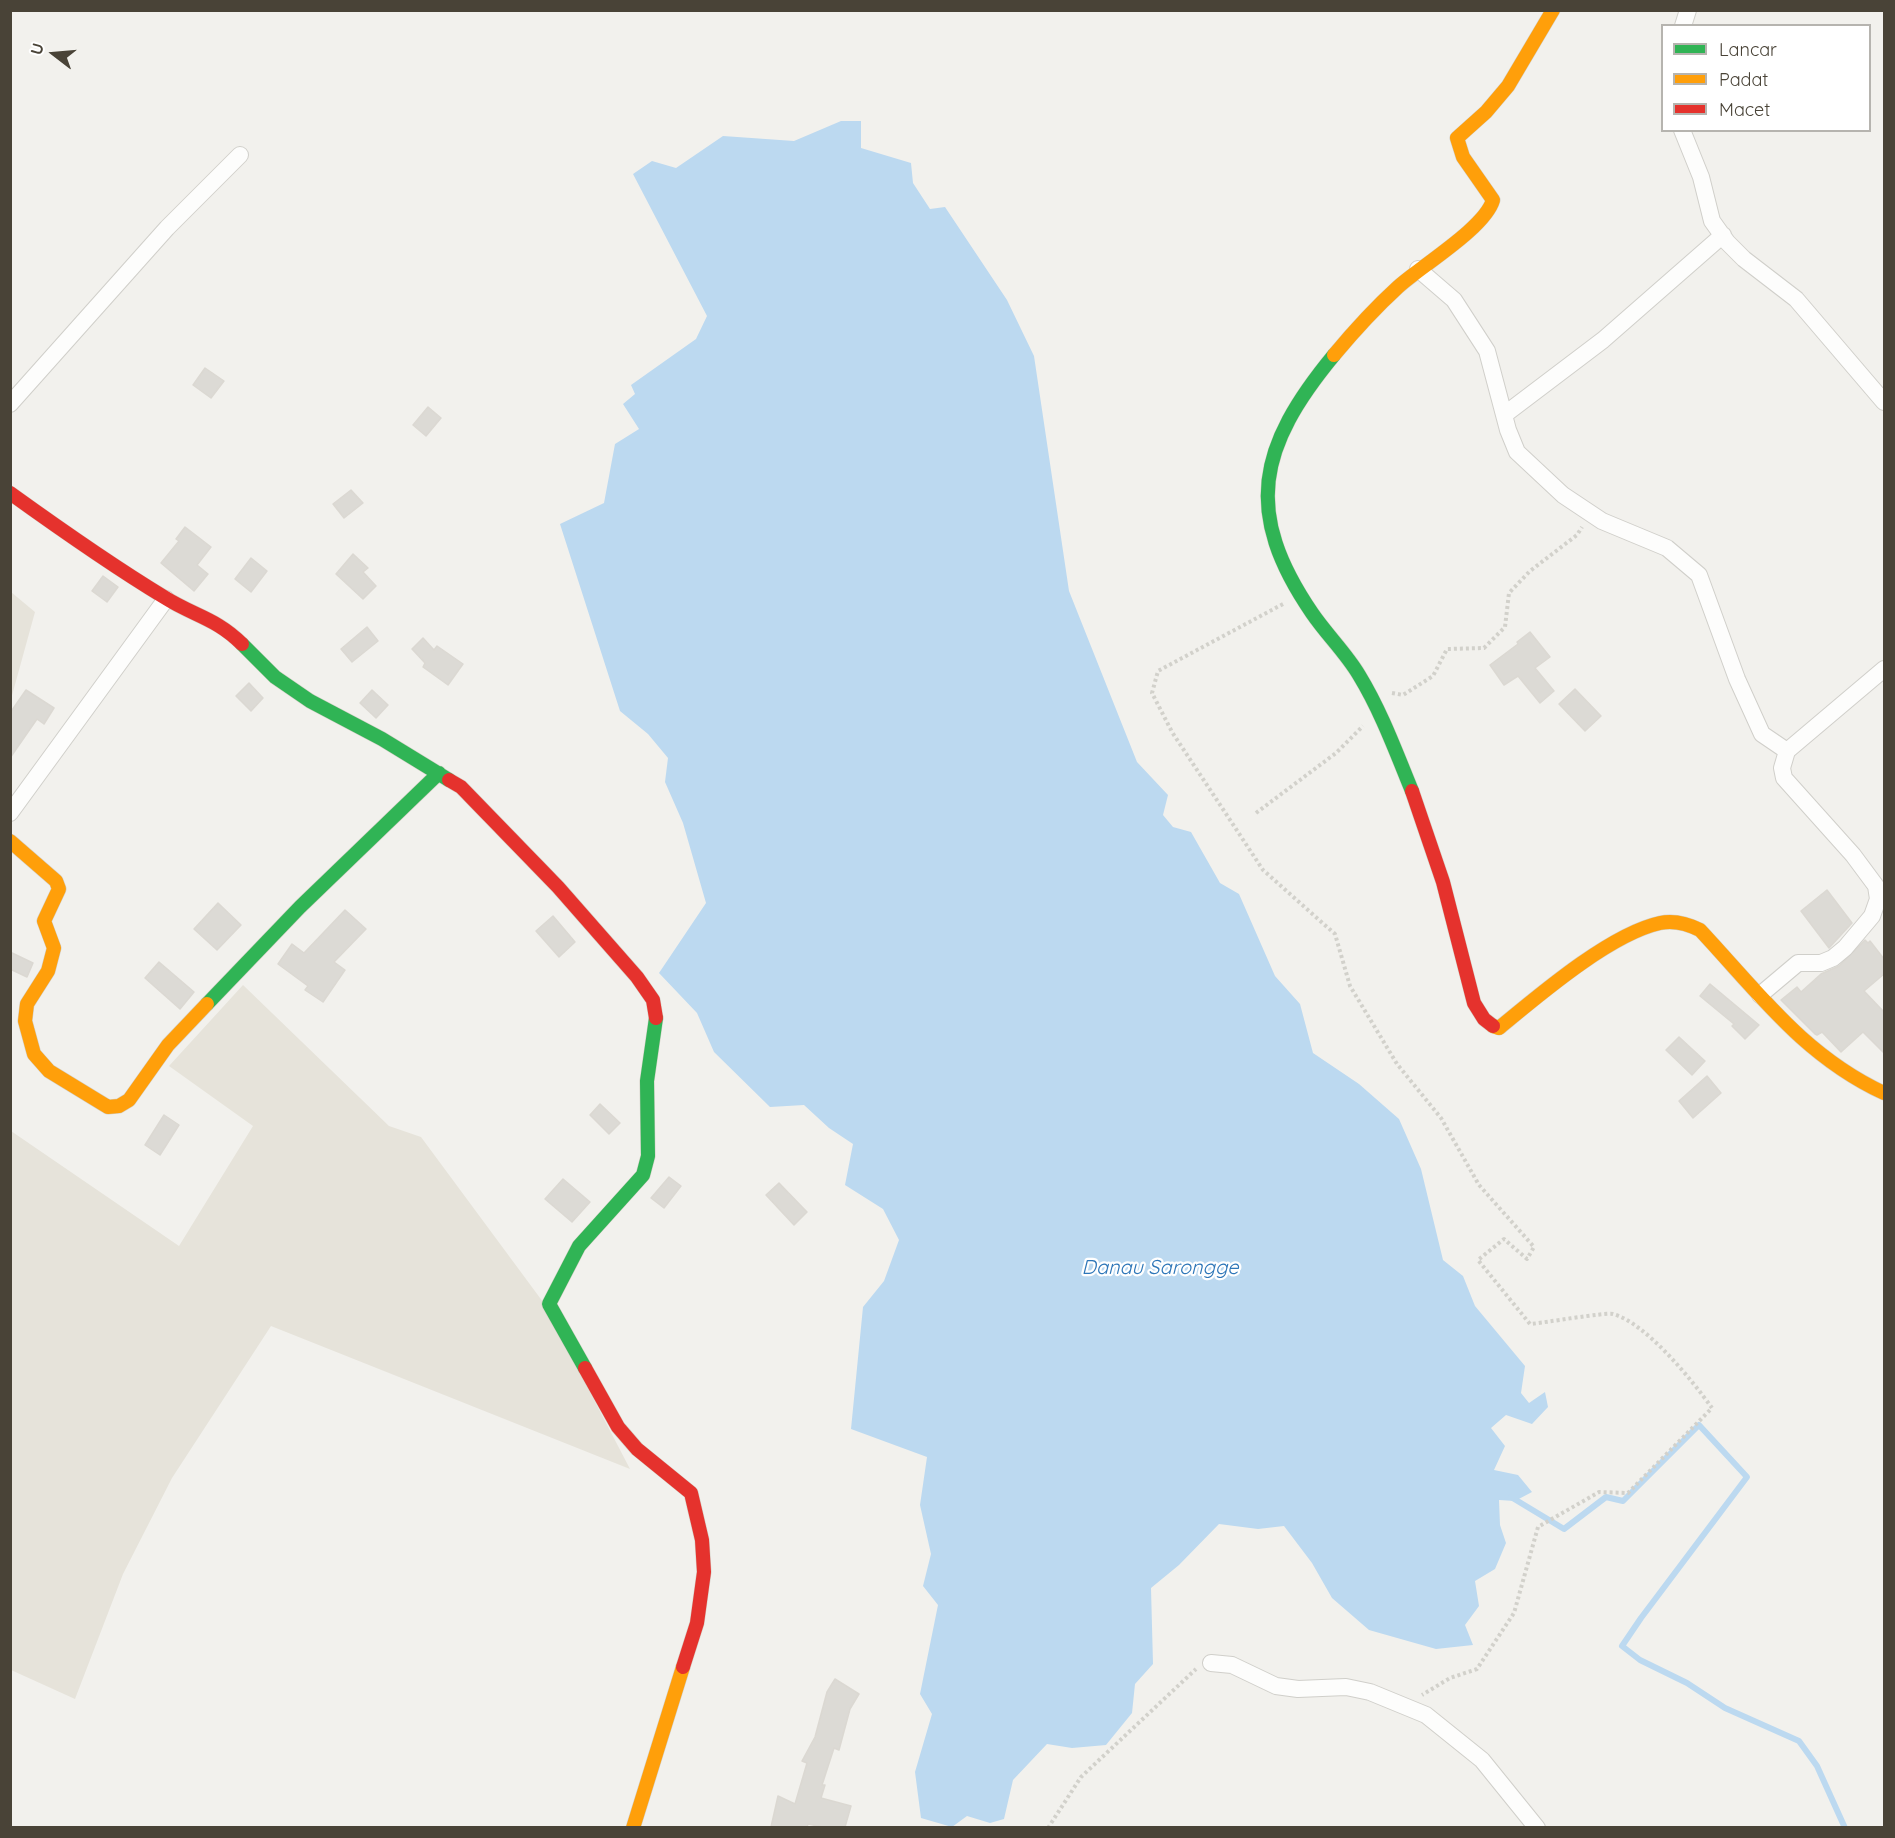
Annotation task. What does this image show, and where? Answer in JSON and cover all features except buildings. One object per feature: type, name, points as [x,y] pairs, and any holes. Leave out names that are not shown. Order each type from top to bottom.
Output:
[{"type":"street","points":[[1553,10],[1508,86],[1486,112],[1457,138],[1463,157],[1493,200],[1492,208],[1459,239],[1418,269],[1330,359],[1293,410],[1270,466],[1266,488],[1269,528],[1276,548],[1301,594],[1359,675],[1401,764],[1426,826],[1474,1003],[1492,1027],[1499,1028],[1542,994],[1622,941],[1659,923],[1681,923],[1700,930],[1824,1060],[1850,1078],[1884,1093]]},
{"type":"street","points":[[1683,132],[1701,177],[1712,221],[1723,236],[1744,259],[1777,283],[1808,312],[1884,402]]},
{"type":"street","points":[[10,404],[166,228],[240,155]]},
{"type":"street","points":[[1504,415],[1603,340],[1723,236]]},
{"type":"street","points":[[1418,269],[1444,289],[1472,323],[1487,351],[1504,415],[1517,452],[1563,495],[1602,521],[1667,548],[1698,575],[1737,679],[1762,734],[1787,751]]},
{"type":"street","points":[[10,493],[69,536],[166,599],[225,627],[275,677],[310,701],[439,772],[461,787],[565,895],[637,977],[653,1000],[657,1015],[646,1081],[648,1156],[643,1175],[632,1190],[579,1245],[549,1304],[618,1427],[637,1449],[672,1475],[691,1493],[702,1540],[704,1572],[697,1623],[633,1827]]},
{"type":"street","points":[[10,813],[166,599]]},
{"type":"street","points":[[1760,995],[1798,963],[1821,963],[1845,948],[1872,916],[1878,899],[1876,886],[1853,855],[1784,778],[1782,768],[1787,751],[1884,669]]},
{"type":"street","points":[[10,841],[56,881],[58,889],[44,921],[54,948],[53,960],[27,1004],[25,1021],[34,1054],[49,1071],[108,1107],[114,1108],[129,1100],[168,1045],[300,907],[439,772]]},
{"type":"street","points":[[1211,1663],[1232,1665],[1276,1686],[1298,1689],[1346,1687],[1370,1692],[1426,1715],[1482,1760],[1537,1827]]},
{"type":"path","points":[[1364,687],[1403,695],[1433,676],[1447,649],[1484,648],[1505,627],[1509,593],[1530,571],[1577,535],[1590,513]]},
{"type":"path","points":[[1301,594],[1158,672],[1152,693],[1172,732],[1263,870],[1335,934],[1350,986],[1397,1064],[1441,1118],[1479,1185],[1534,1247],[1527,1259],[1503,1239],[1478,1260],[1530,1324],[1612,1313],[1643,1331],[1690,1377],[1712,1408],[1628,1493],[1599,1492],[1538,1527],[1514,1613],[1477,1669],[1449,1678],[1403,1706]]},
{"type":"path","points":[[1256,813],[1344,746],[1377,714]]},
{"type":"path","points":[[1048,1827],[1082,1777],[1194,1670],[1211,1663]]},
{"type":"shaded area","points":[[11,592],[35,612],[11,699]]},
{"type":"shaded area","points":[[243,985],[389,1126],[421,1137],[543,1302],[630,1469],[271,1326],[172,1478],[123,1574],[75,1699],[11,1670],[11,1131],[179,1246],[253,1126],[169,1066]]},
{"type":"water","name":"Danau Sarongge","points":[[841,121],[861,121],[861,148],[911,163],[913,183],[930,209],[945,207],[1007,300],[1034,356],[1069,591],[1137,762],[1168,795],[1163,815],[1173,827],[1191,832],[1220,883],[1239,894],[1275,976],[1300,1004],[1313,1053],[1359,1084],[1399,1119],[1421,1169],[1443,1260],[1463,1276],[1475,1306],[1525,1366],[1521,1393],[1529,1403],[1545,1392],[1548,1407],[1532,1424],[1506,1415],[1491,1428],[1505,1446],[1494,1470],[1518,1475],[1532,1492],[1515,1501],[1499,1500],[1500,1525],[1506,1543],[1495,1569],[1475,1581],[1479,1606],[1465,1625],[1473,1645],[1436,1649],[1369,1630],[1332,1598],[1312,1563],[1284,1526],[1258,1529],[1219,1524],[1179,1565],[1151,1588],[1153,1664],[1135,1684],[1132,1713],[1106,1745],[1072,1748],[1047,1744],[1013,1780],[1004,1819],[990,1823],[967,1816],[952,1827],[921,1818],[915,1772],[932,1714],[920,1694],[938,1605],[923,1586],[931,1554],[920,1505],[927,1457],[851,1429],[863,1307],[884,1281],[899,1240],[883,1209],[845,1185],[853,1144],[829,1128],[804,1105],[770,1107],[714,1052],[697,1013],[659,973],[706,903],[683,823],[665,782],[668,758],[648,734],[620,711],[560,524],[604,503],[615,444],[639,429],[623,404],[635,394],[631,385],[696,339],[707,316],[633,174],[652,161],[676,168],[723,136],[794,141]]},
{"type":"waterway","points":[[1511,1497],[1564,1529],[1606,1497],[1623,1501],[1699,1425],[1747,1477],[1622,1646],[1640,1660],[1687,1683],[1725,1708],[1799,1741],[1817,1766],[1845,1828]]},
{"type":"traffic: fast","points":[[1334,355],[1308,388],[1275,450],[1269,481],[1269,511],[1276,543],[1290,577],[1312,613],[1348,659],[1367,689],[1388,732],[1412,791]]},
{"type":"traffic: fast","points":[[242,644],[275,677],[310,701],[382,739],[449,780]]},
{"type":"traffic: fast","points":[[207,1004],[300,907],[439,773]]},
{"type":"traffic: fast","points":[[585,1368],[549,1304],[579,1246],[643,1175],[648,1156],[647,1081],[656,1018]]},
{"type":"traffic: slow","points":[[1334,355],[1389,295],[1451,246],[1488,211],[1493,200],[1463,157],[1457,138],[1486,112],[1508,86],[1553,10]]},
{"type":"traffic: slow","points":[[10,841],[56,881],[59,889],[44,921],[54,948],[48,971],[27,1004],[25,1021],[34,1054],[49,1071],[108,1107],[119,1106],[129,1100],[168,1045],[207,1004]]},
{"type":"traffic: slow","points":[[1493,1026],[1499,1028],[1576,967],[1619,939],[1660,923],[1681,923],[1700,930],[1806,1042],[1830,1061],[1884,1093]]},
{"type":"traffic: slow","points":[[633,1828],[683,1667]]},
{"type":"traffic: jam","points":[[10,493],[125,572],[175,603],[223,628],[242,644]]},
{"type":"traffic: jam","points":[[449,780],[461,787],[558,887],[637,977],[653,1000],[656,1018]]},
{"type":"traffic: jam","points":[[1412,791],[1443,882],[1474,1003],[1484,1019],[1493,1026]]},
{"type":"traffic: jam","points":[[585,1368],[618,1427],[637,1449],[691,1493],[702,1540],[704,1572],[697,1623],[683,1667]]}]
